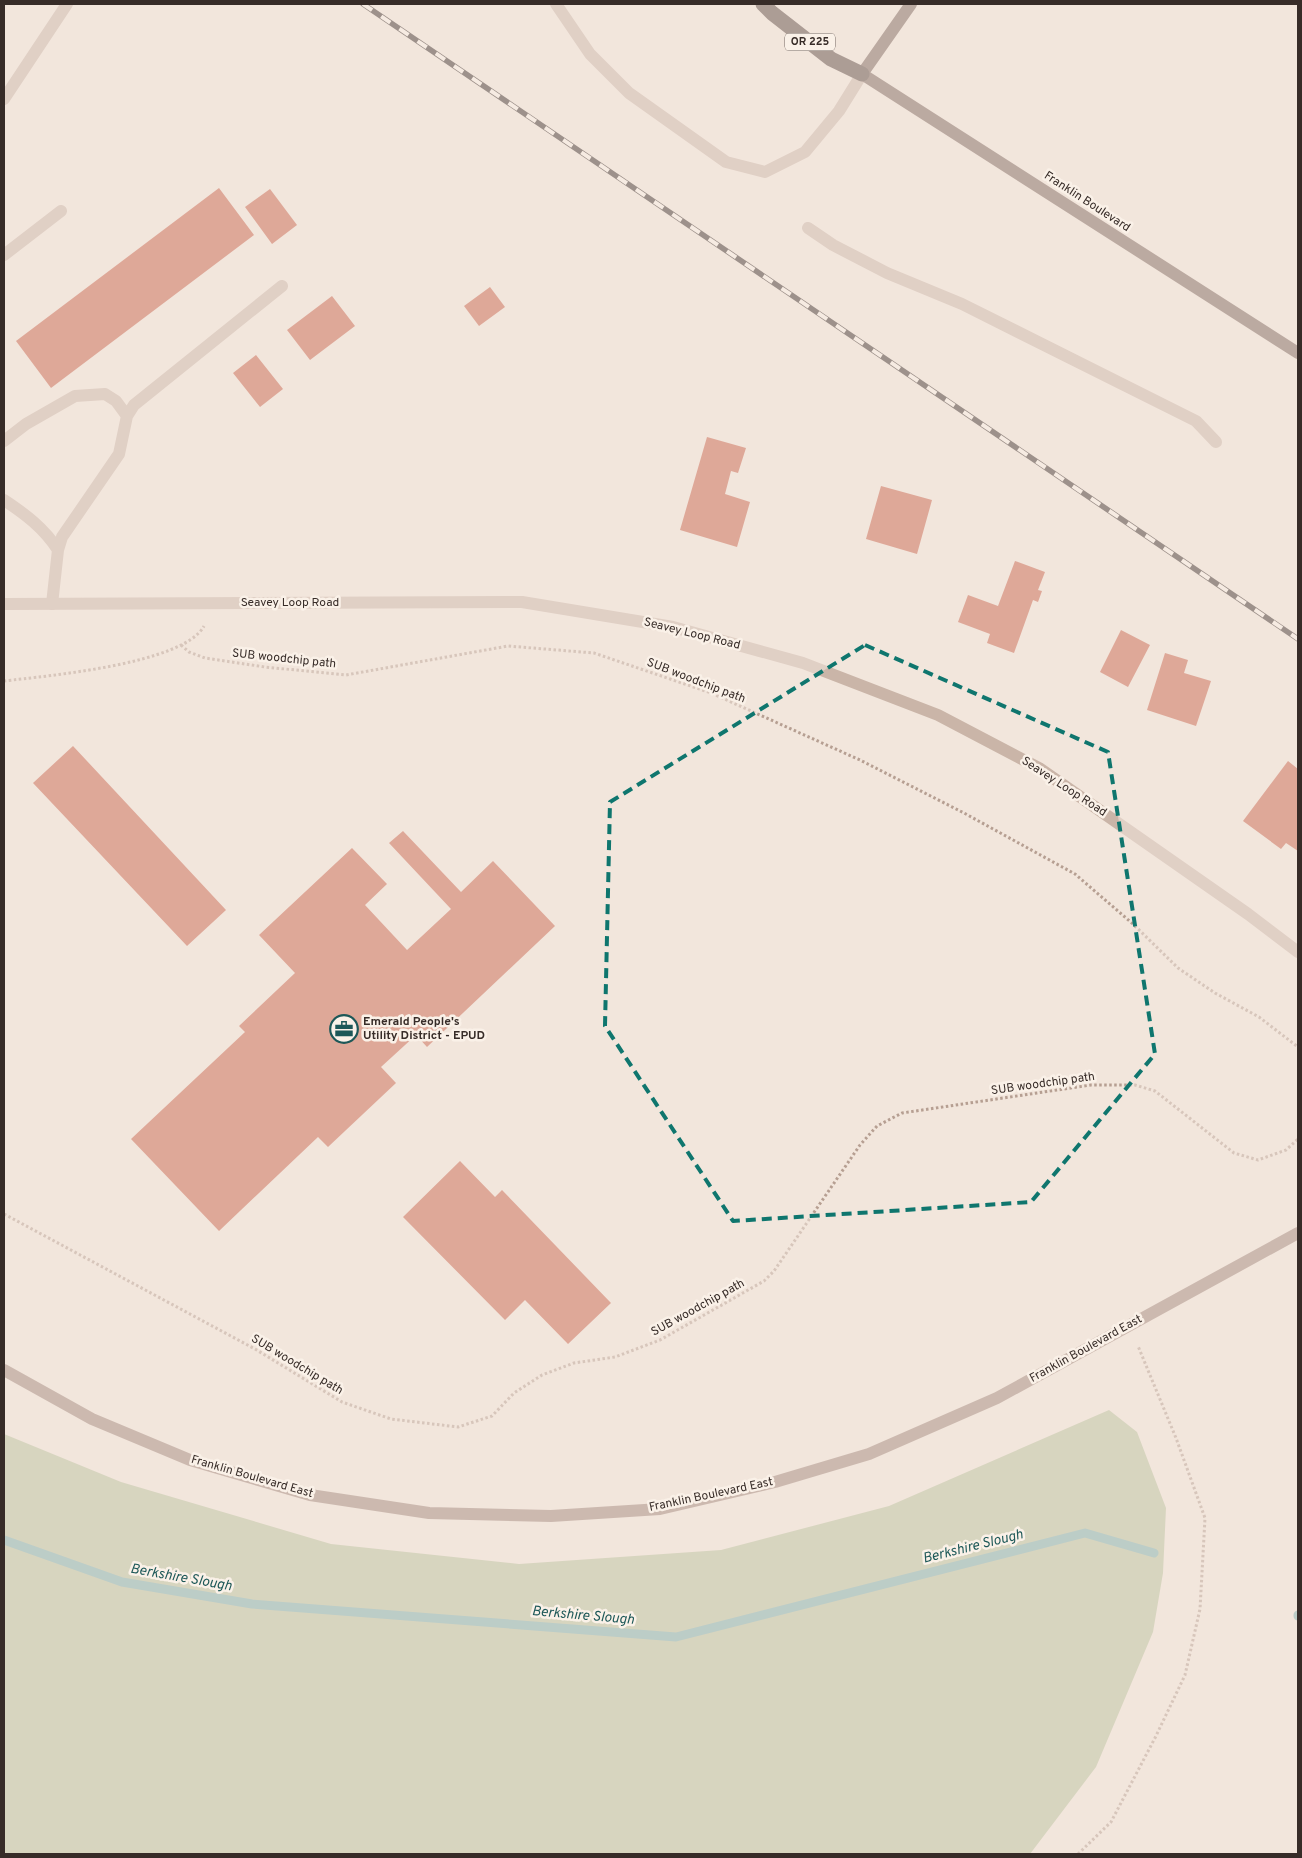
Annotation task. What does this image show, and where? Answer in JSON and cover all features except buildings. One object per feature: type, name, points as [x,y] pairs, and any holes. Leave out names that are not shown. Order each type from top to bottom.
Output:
[{"type":"highway","name":"OR 225","points":[[764,4],[772,13],[832,59],[862,74]]},
{"type":"main road","points":[[862,74],[911,4]]},
{"type":"main road","name":"Franklin Boulevard","points":[[862,74],[1298,353]]},
{"type":"main road","name":"Franklin Boulevard East","points":[[4,1370],[92,1419],[182,1456],[310,1496],[429,1513],[551,1516],[660,1509],[775,1482],[869,1454],[997,1398],[1298,1233]]},
{"type":"street","points":[[4,100],[68,4]]},
{"type":"street","points":[[556,4],[590,54],[629,94],[726,162],[765,172],[805,152],[839,111],[862,74]]},
{"type":"street","points":[[4,255],[61,210]]},
{"type":"street","points":[[808,228],[833,245],[887,273],[962,304],[1196,421],[1216,442]]},
{"type":"street","points":[[52,604],[58,550],[62,537],[119,454],[127,416],[134,405],[282,286]]},
{"type":"street","points":[[4,441],[26,424],[75,396],[105,394],[116,401],[127,416]]},
{"type":"street","points":[[4,500],[23,513],[46,533],[58,550]]},
{"type":"street","name":"Seavey Loop Road","points":[[4,604],[522,602],[673,627],[803,663],[938,715],[1039,768],[1248,914],[1298,952]]},
{"type":"path","name":"SUB woodchip path","points":[[4,681],[131,663],[181,645],[189,652],[205,658],[265,667],[346,675],[508,646],[594,653],[711,693],[860,760],[964,813],[1075,874],[1133,924],[1178,968],[1216,993],[1259,1017],[1298,1047]]},
{"type":"path","name":"SUB woodchip path","points":[[4,1214],[255,1349],[342,1402],[391,1419],[458,1427],[492,1416],[514,1393],[542,1375],[574,1363],[615,1357],[660,1340],[764,1281],[774,1271],[860,1145],[877,1126],[902,1113],[1092,1085],[1135,1085],[1154,1091],[1234,1153],[1258,1160],[1286,1150],[1298,1139]]},
{"type":"path","points":[[1078,1854],[1111,1822],[1156,1736],[1185,1675],[1200,1609],[1205,1518],[1176,1438],[1130,1325]]},
{"type":"highlighted area","points":[[865,645],[1108,752],[1155,1054],[1031,1202],[733,1221],[605,1026],[610,802]]},
{"type":"green space","points":[[1109,1410],[1137,1432],[1166,1508],[1163,1573],[1153,1632],[1096,1767],[1030,1854],[4,1854],[4,1434],[121,1482],[331,1544],[519,1564],[721,1550],[889,1506]]},
{"type":"waterway","name":"Berkshire Slough","points":[[4,1540],[122,1582],[252,1604],[676,1637],[1085,1533],[1154,1553]]},
{"type":"railway","points":[[363,4],[1298,639]]},
{"type":"place","name":"Emerald People's Utility District - EPUD","points":[[344,1029]]}]
